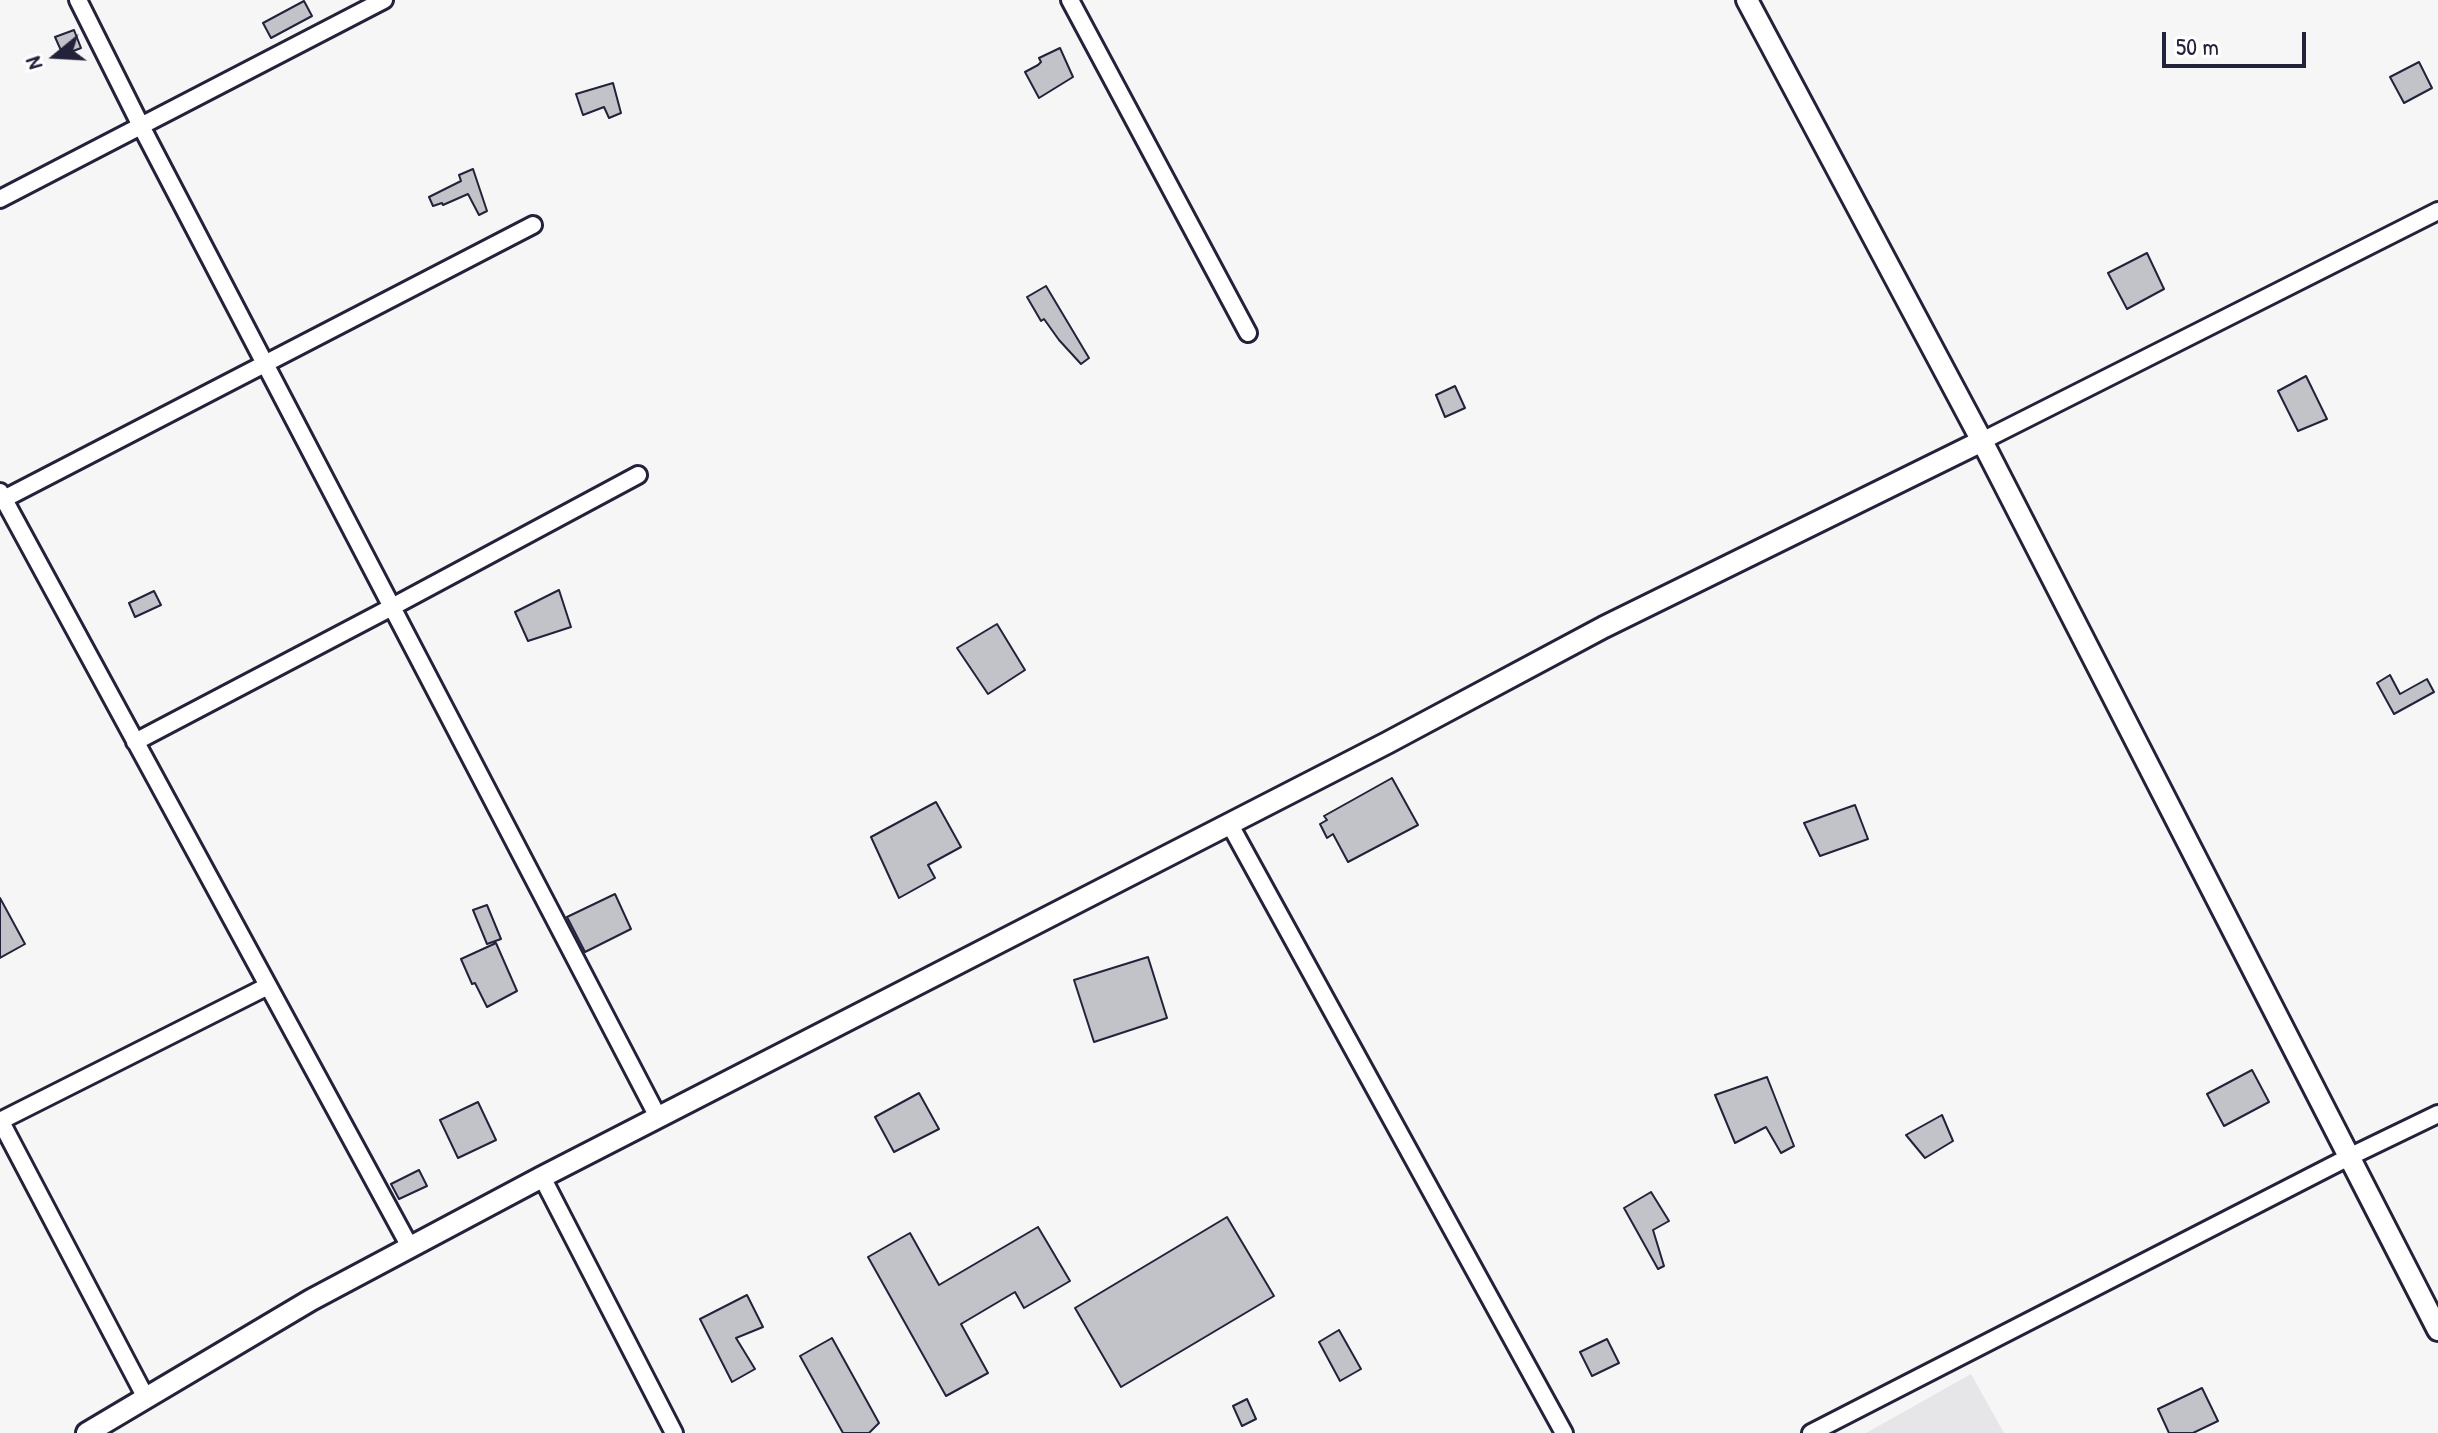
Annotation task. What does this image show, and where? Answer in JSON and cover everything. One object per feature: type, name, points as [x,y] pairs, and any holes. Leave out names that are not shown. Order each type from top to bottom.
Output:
[{"type":"street","points":[[78,0],[658,1117]]},
{"type":"street","points":[[0,199],[384,0]]},
{"type":"street","points":[[1070,0],[1248,333]]},
{"type":"street","points":[[1747,0],[1982,441],[2438,1330]]},
{"type":"street","points":[[87,1433],[311,1300],[542,1177],[1387,743],[1604,627],[2438,211]]},
{"type":"street","points":[[410,1247],[1,497],[533,225]]},
{"type":"street","points":[[135,742],[638,475]]},
{"type":"street","points":[[1229,823],[1564,1433]]},
{"type":"street","points":[[146,1398],[0,1120],[268,986]]},
{"type":"street","points":[[1811,1433],[2438,1114]]},
{"type":"street","points":[[542,1177],[674,1433]]},
{"type":"shaded area","points":[[1971,1374],[2004,1433],[1866,1433]]},
{"type":"building","points":[[304,1],[312,16],[271,38],[263,23]]},
{"type":"building","points":[[74,30],[81,48],[63,55],[55,37]]},
{"type":"building","points":[[1060,48],[1073,77],[1039,98],[1025,72],[1041,62],[1039,58]]},
{"type":"building","points":[[2419,62],[2432,88],[2404,103],[2390,77]]},
{"type":"building","points":[[613,83],[621,113],[609,118],[604,107],[583,115],[576,94]]},
{"type":"building","points":[[473,169],[487,211],[479,215],[468,194],[433,206],[429,197],[461,181],[459,175]]},
{"type":"building","points":[[2147,253],[2164,289],[2127,309],[2108,273]]},
{"type":"building","points":[[1046,286],[1089,358],[1081,364],[1044,319],[1041,321],[1027,297]]},
{"type":"building","points":[[2306,376],[2327,419],[2298,431],[2278,391]]},
{"type":"building","points":[[1455,386],[1465,408],[1445,417],[1436,395]]},
{"type":"building","points":[[559,590],[571,627],[528,641],[515,612]]},
{"type":"building","points":[[154,591],[161,605],[135,617],[129,603]]},
{"type":"building","points":[[997,624],[1025,670],[988,694],[957,648]]},
{"type":"building","points":[[2390,675],[2400,694],[2427,679],[2434,692],[2394,714],[2377,683]]},
{"type":"building","points":[[1392,778],[1418,825],[1348,862],[1333,834],[1327,838],[1320,824],[1327,820],[1324,816]]},
{"type":"building","points":[[936,802],[961,847],[928,865],[935,878],[899,898],[871,837]]},
{"type":"building","points":[[1855,805],[1868,839],[1820,856],[1804,823]]},
{"type":"building","points":[[615,894],[631,929],[585,952],[567,917]]},
{"type":"building","points":[[0,898],[25,944],[0,958]]},
{"type":"building","points":[[487,905],[501,939],[487,944],[473,910]]},
{"type":"building","points":[[496,943],[517,991],[487,1007],[461,959]]},
{"type":"building","points":[[1148,957],[1167,1018],[1094,1042],[1074,980]]},
{"type":"building","points":[[2252,1070],[2269,1102],[2224,1126],[2207,1094]]},
{"type":"building","points":[[1767,1077],[1794,1146],[1781,1153],[1766,1127],[1735,1143],[1715,1095]]},
{"type":"building","points":[[919,1093],[939,1129],[894,1152],[875,1117]]},
{"type":"building","points":[[478,1102],[496,1140],[458,1158],[440,1120]]},
{"type":"building","points":[[1942,1115],[1953,1141],[1925,1158],[1906,1135]]},
{"type":"building","points":[[419,1170],[427,1186],[399,1199],[391,1184]]},
{"type":"building","points":[[1651,1192],[1669,1221],[1653,1230],[1664,1266],[1658,1269],[1624,1208]]},
{"type":"building","points":[[1227,1217],[1274,1296],[1121,1387],[1075,1308]]},
{"type":"building","points":[[1038,1227],[1070,1281],[1024,1308],[1015,1292],[961,1324],[988,1373],[946,1396],[868,1257],[910,1233],[939,1285]]},
{"type":"building","points":[[747,1295],[763,1327],[736,1338],[755,1369],[732,1382],[700,1319]]},
{"type":"building","points":[[1339,1330],[1361,1369],[1340,1381],[1319,1342]]},
{"type":"building","points":[[832,1338],[879,1423],[869,1433],[843,1433],[800,1356]]},
{"type":"building","points":[[1607,1339],[1619,1363],[1592,1376],[1580,1352]]},
{"type":"building","points":[[2202,1388],[2218,1421],[2193,1433],[2169,1433],[2158,1409]]},
{"type":"building","points":[[1247,1399],[1256,1419],[1242,1426],[1233,1406]]}]
